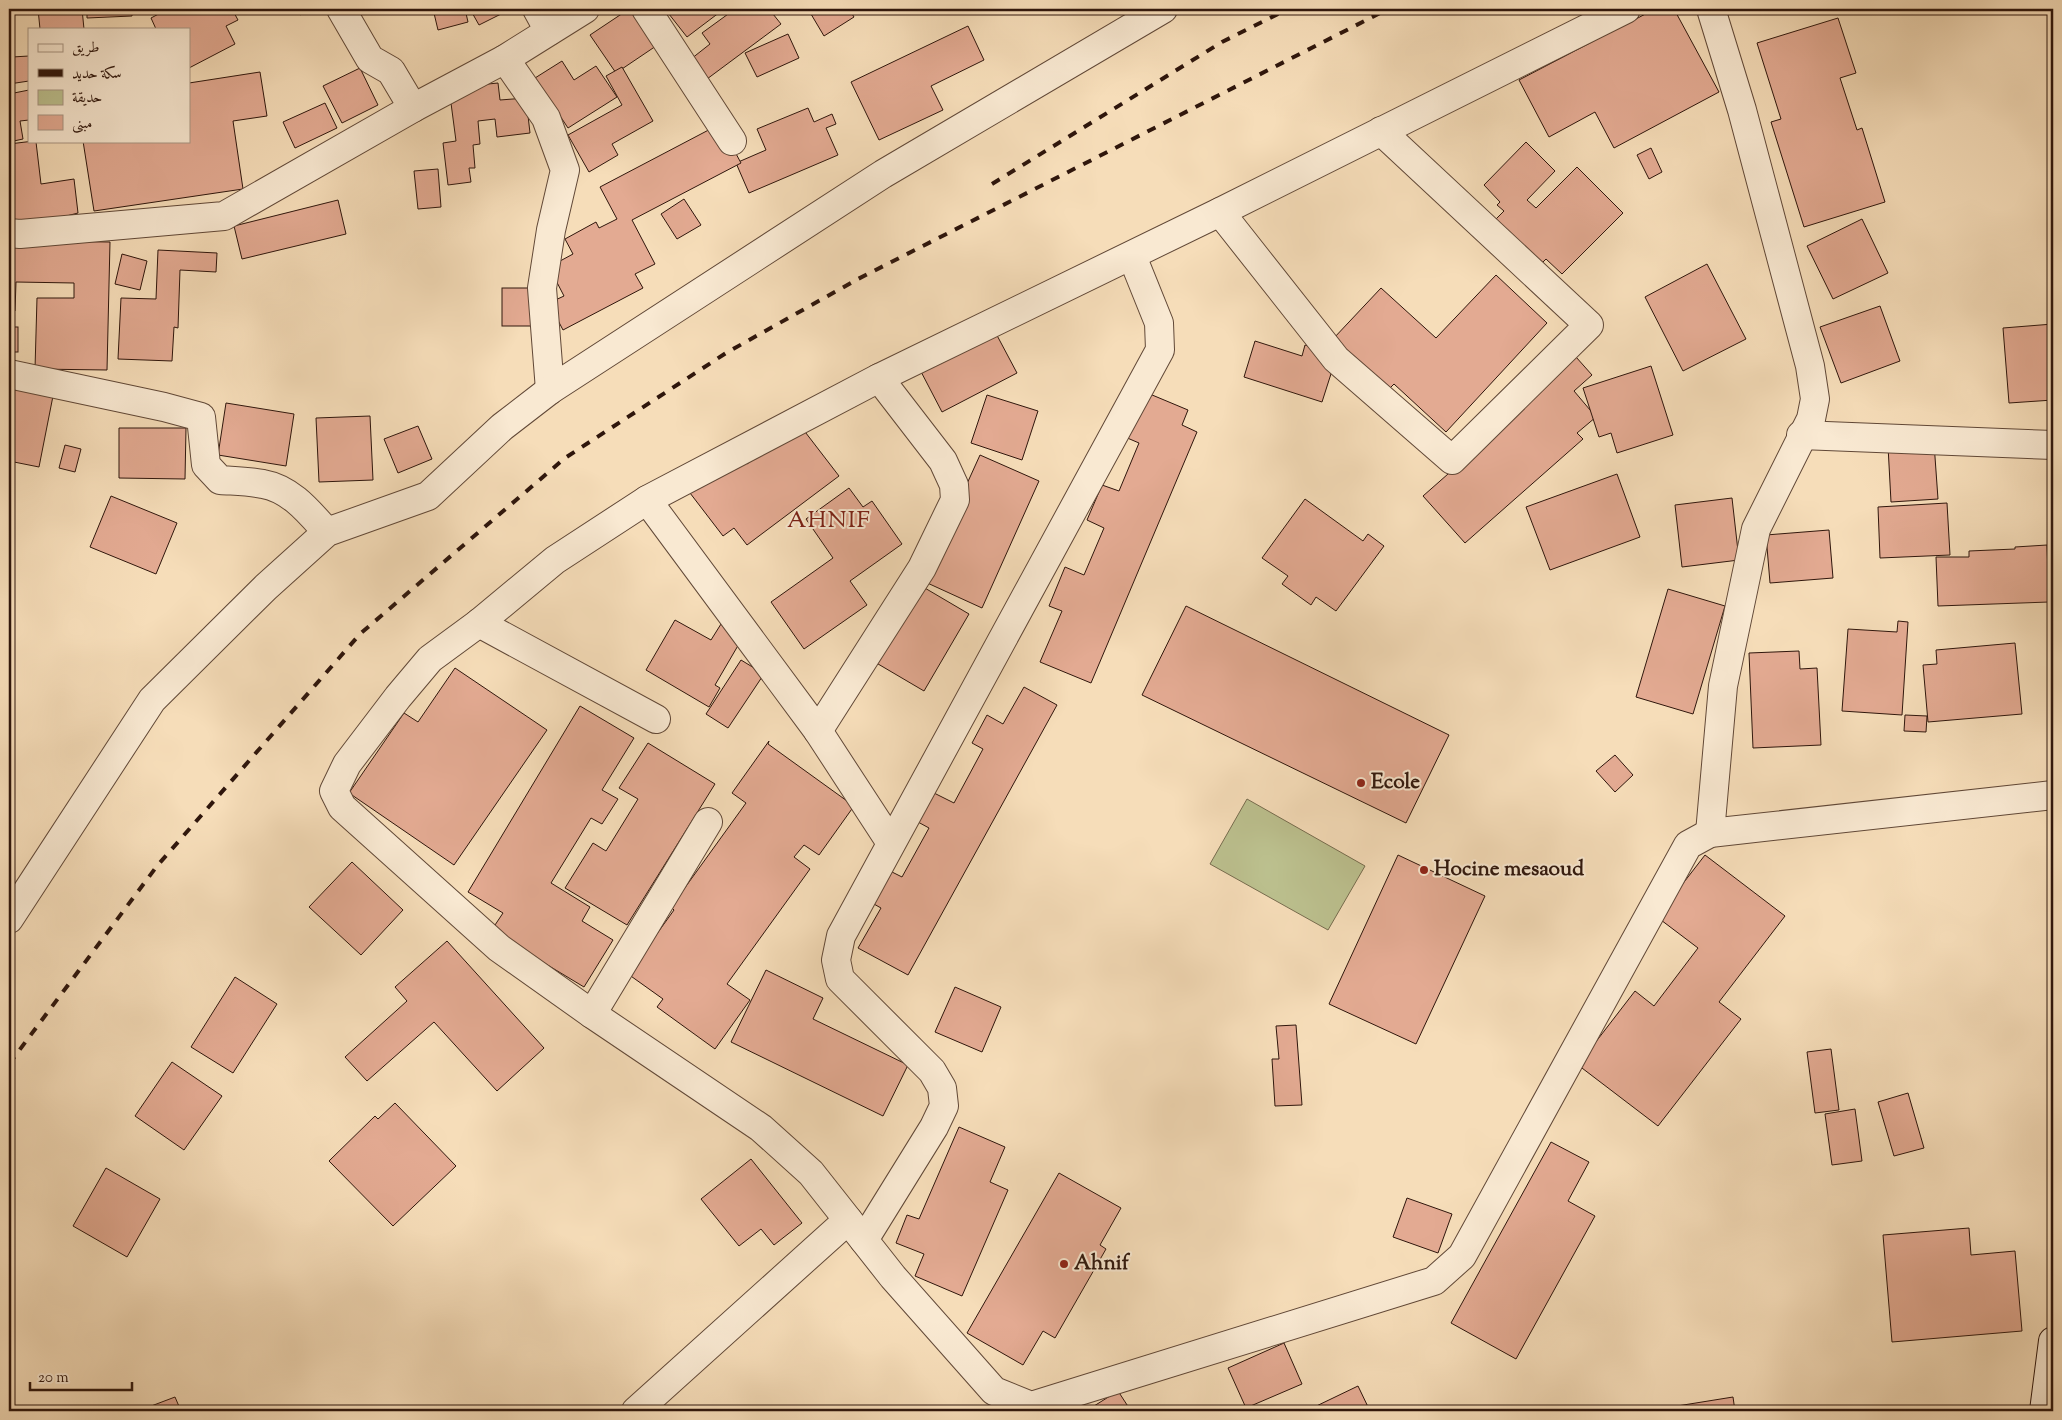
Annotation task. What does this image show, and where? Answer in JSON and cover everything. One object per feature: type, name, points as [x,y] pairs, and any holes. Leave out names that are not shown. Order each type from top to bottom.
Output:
[{"type":"street","points":[[341,9],[370,59],[391,71],[413,108]]},
{"type":"street","points":[[9,233],[20,234],[224,216],[413,108],[505,59],[543,20],[585,9]]},
{"type":"street","points":[[646,9],[732,141]]},
{"type":"street","points":[[9,918],[152,700],[266,588],[327,532],[428,496],[502,427],[550,390],[883,174],[1163,9]]},
{"type":"street","points":[[1626,9],[1132,256],[879,378],[647,500],[555,560],[479,623],[430,659],[398,697],[347,764],[334,791],[342,807],[499,948],[592,1014],[761,1128],[811,1173],[893,1277],[994,1391],[1031,1406],[1066,1397],[1434,1281],[1462,1256],[1688,845],[1710,833],[2053,795]]},
{"type":"street","points":[[1710,833],[1724,686],[1756,529],[1811,419],[1815,399],[1810,366],[1742,110],[1711,9]]},
{"type":"street","points":[[505,59],[546,118],[565,170],[551,230],[542,288],[550,390]]},
{"type":"street","points":[[1220,212],[1336,359],[1452,460],[1589,325],[1381,132]]},
{"type":"street","points":[[636,1411],[856,1230],[934,1127],[944,1106],[942,1088],[932,1071],[840,979],[836,960],[841,936],[1160,350],[1159,323],[1132,256]]},
{"type":"street","points":[[9,374],[164,407],[201,417],[206,465],[220,480],[264,484],[290,495],[327,532]]},
{"type":"street","points":[[818,731],[922,568],[956,500],[954,485],[943,461],[879,378]]},
{"type":"street","points":[[1801,436],[2053,445]]},
{"type":"street","points":[[647,500],[818,731],[891,843]]},
{"type":"street","points":[[479,623],[656,719]]},
{"type":"street","points":[[592,1014],[708,822]]},
{"type":"street","points":[[2044,1411],[2053,1341]]},
{"type":"green space","points":[[1247,799],[1365,866],[1328,930],[1210,864]]},
{"type":"building","points":[[38,9],[82,9],[84,28],[40,28]]},
{"type":"building","points":[[87,9],[132,9],[132,16],[87,18]]},
{"type":"building","points":[[168,9],[232,9],[238,20],[226,26],[235,44],[190,67],[190,28],[156,28],[151,18]]},
{"type":"building","points":[[295,9],[308,9],[300,15]]},
{"type":"building","points":[[433,9],[465,9],[468,22],[438,30]]},
{"type":"building","points":[[470,9],[511,9],[479,25]]},
{"type":"building","points":[[631,9],[656,46],[616,73],[590,35]]},
{"type":"building","points":[[665,9],[724,9],[687,37]]},
{"type":"building","points":[[735,9],[769,9],[781,24],[707,79],[691,59],[710,44],[702,33]]},
{"type":"building","points":[[808,9],[849,9],[854,17],[824,36]]},
{"type":"building","points":[[1655,9],[1674,9],[1719,92],[1614,148],[1595,112],[1549,137],[1519,80]]},
{"type":"building","points":[[1838,18],[1856,73],[1840,78],[1857,130],[1862,128],[1885,202],[1804,227],[1771,122],[1781,119],[1757,43]]},
{"type":"building","points":[[968,26],[984,60],[931,86],[943,110],[879,140],[851,82]]},
{"type":"building","points":[[788,34],[799,58],[757,77],[745,53]]},
{"type":"building","points":[[9,45],[12,57],[28,56],[28,81],[9,84]]},
{"type":"building","points":[[562,61],[574,80],[596,66],[617,97],[568,128],[535,78]]},
{"type":"building","points":[[622,67],[653,121],[612,144],[618,155],[589,172],[568,135],[622,105],[606,76]]},
{"type":"building","points":[[360,68],[378,105],[342,123],[323,86]]},
{"type":"building","points":[[260,72],[267,116],[233,121],[243,189],[94,211],[83,142],[190,142],[190,83]]},
{"type":"building","points":[[498,83],[500,100],[526,98],[530,133],[497,137],[495,119],[478,121],[480,144],[473,145],[475,168],[469,168],[471,182],[448,185],[443,143],[456,141],[449,88]]},
{"type":"building","points":[[28,90],[28,120],[20,121],[23,139],[9,142],[9,94]]},
{"type":"building","points":[[325,103],[337,128],[295,148],[283,122]]},
{"type":"building","points":[[808,108],[814,122],[832,114],[836,124],[826,128],[838,155],[749,193],[736,163],[766,150],[757,129]]},
{"type":"building","points":[[720,124],[741,163],[632,220],[655,264],[635,274],[643,288],[563,330],[549,303],[564,296],[549,267],[573,254],[565,239],[596,222],[599,228],[617,219],[600,187]]},
{"type":"building","points":[[36,142],[41,184],[74,179],[78,213],[24,227],[9,225],[9,144]]},
{"type":"building","points":[[1526,142],[1555,171],[1527,200],[1536,208],[1577,167],[1623,213],[1562,274],[1546,259],[1541,264],[1495,220],[1504,211],[1497,205],[1500,202],[1484,185]]},
{"type":"building","points":[[1651,148],[1662,172],[1649,179],[1637,155]]},
{"type":"building","points":[[438,169],[441,207],[418,209],[414,171]]},
{"type":"building","points":[[684,199],[701,225],[677,239],[661,214]]},
{"type":"building","points":[[338,200],[346,234],[242,259],[234,226]]},
{"type":"building","points":[[1862,219],[1888,273],[1833,299],[1807,246]]},
{"type":"building","points":[[9,237],[40,241],[110,242],[107,370],[35,369],[37,298],[74,298],[74,283],[16,282],[15,311],[9,311]]},
{"type":"building","points":[[158,250],[217,253],[216,272],[180,270],[178,328],[174,327],[172,361],[118,359],[121,298],[156,299]]},
{"type":"building","points":[[122,254],[147,261],[140,290],[115,284]]},
{"type":"building","points":[[1707,264],[1746,339],[1683,371],[1645,297]]},
{"type":"building","points":[[1496,275],[1547,323],[1446,432],[1394,384],[1388,390],[1333,339],[1381,288],[1436,338]]},
{"type":"building","points":[[502,288],[535,288],[535,326],[502,326]]},
{"type":"building","points":[[1880,306],[1900,361],[1841,383],[1820,327]]},
{"type":"building","points":[[2053,324],[2053,400],[2009,403],[2003,328]]},
{"type":"building","points":[[992,326],[1017,373],[942,412],[917,364]]},
{"type":"building","points":[[9,327],[18,327],[18,352],[9,352]]},
{"type":"building","points":[[1255,341],[1302,356],[1305,345],[1337,355],[1322,402],[1244,377]]},
{"type":"building","points":[[1568,348],[1592,375],[1574,391],[1596,417],[1577,433],[1583,439],[1465,543],[1423,496],[1540,393]]},
{"type":"building","points":[[1651,366],[1673,435],[1617,453],[1611,433],[1599,437],[1583,388]]},
{"type":"building","points":[[9,388],[53,396],[39,467],[9,461]]},
{"type":"building","points":[[1145,392],[1188,410],[1182,425],[1197,432],[1091,683],[1040,662],[1062,611],[1049,606],[1065,567],[1084,575],[1104,528],[1087,520],[1102,485],[1119,491],[1139,443],[1125,437]]},
{"type":"building","points":[[987,395],[1038,411],[1022,460],[971,443]]},
{"type":"building","points":[[226,403],[294,414],[286,466],[218,455]]},
{"type":"building","points":[[370,416],[373,480],[319,482],[316,418]]},
{"type":"building","points":[[799,424],[839,476],[747,545],[734,528],[723,536],[690,493],[741,455],[747,464]]},
{"type":"building","points":[[418,426],[432,459],[398,473],[384,439]]},
{"type":"building","points":[[119,428],[186,428],[185,479],[119,478]]},
{"type":"building","points":[[1934,443],[1938,499],[1891,502],[1888,446]]},
{"type":"building","points":[[65,445],[81,449],[75,472],[59,468]]},
{"type":"building","points":[[980,455],[1039,481],[982,608],[923,581]]},
{"type":"building","points":[[1617,474],[1640,537],[1550,570],[1526,507]]},
{"type":"building","points":[[849,488],[863,507],[872,501],[902,544],[850,581],[867,605],[804,649],[771,602],[833,558],[806,519]]},
{"type":"building","points":[[111,496],[177,523],[156,574],[90,547]]},
{"type":"building","points":[[1732,498],[1739,560],[1682,567],[1675,505]]},
{"type":"building","points":[[1305,499],[1363,541],[1368,534],[1384,546],[1336,611],[1316,597],[1311,605],[1282,584],[1288,576],[1262,558]]},
{"type":"building","points":[[1947,503],[1950,555],[1880,558],[1878,507]]},
{"type":"building","points":[[1829,530],[1833,578],[1770,583],[1766,535]]},
{"type":"building","points":[[2047,545],[2049,602],[1938,606],[1936,557],[1969,557],[1969,551],[2015,549],[2015,547]]},
{"type":"building","points":[[918,584],[969,614],[924,691],[873,661]]},
{"type":"building","points":[[1668,589],[1725,606],[1693,714],[1636,697]]},
{"type":"building","points":[[1186,606],[1449,735],[1406,823],[1142,695]]},
{"type":"building","points":[[675,620],[711,640],[721,624],[743,637],[715,685],[720,688],[709,707],[646,670]]},
{"type":"building","points":[[1898,621],[1908,622],[1902,715],[1842,711],[1848,629],[1897,632]]},
{"type":"building","points":[[2015,643],[2022,714],[1928,722],[1923,665],[1937,664],[1936,650]]},
{"type":"building","points":[[1799,651],[1800,669],[1817,668],[1821,745],[1753,748],[1749,653]]},
{"type":"building","points":[[741,660],[764,674],[728,728],[706,714]]},
{"type":"building","points":[[455,668],[547,730],[454,865],[349,793],[404,713],[418,722]]},
{"type":"building","points":[[1024,687],[1057,705],[908,975],[858,948],[881,908],[865,899],[882,867],[902,877],[929,828],[918,822],[934,793],[954,803],[983,749],[972,743],[987,715],[1003,724]]},
{"type":"building","points":[[580,706],[634,738],[602,790],[618,799],[602,824],[591,818],[551,883],[590,907],[582,921],[613,940],[584,987],[491,931],[503,913],[468,892]]},
{"type":"building","points":[[1905,715],[1927,716],[1926,732],[1904,731]]},
{"type":"building","points":[[769,741],[768,744],[854,806],[819,855],[804,845],[794,857],[810,869],[727,984],[750,1000],[715,1049],[657,1007],[663,999],[628,974],[674,910],[671,907],[746,803],[732,793]]},
{"type":"building","points":[[648,743],[715,784],[627,925],[565,888],[593,843],[606,851],[638,799],[619,788]]},
{"type":"building","points":[[1615,755],[1633,775],[1615,792],[1596,771]]},
{"type":"building","points":[[1398,855],[1485,896],[1416,1044],[1329,1004]]},
{"type":"building","points":[[1705,855],[1785,916],[1719,1002],[1741,1019],[1658,1126],[1578,1065],[1635,991],[1654,1006],[1698,948],[1657,917]]},
{"type":"building","points":[[352,862],[403,910],[361,955],[309,907]]},
{"type":"building","points":[[447,941],[544,1048],[497,1091],[434,1022],[367,1081],[345,1057],[407,1001],[395,987]]},
{"type":"building","points":[[766,970],[823,998],[813,1019],[908,1065],[883,1116],[731,1042]]},
{"type":"building","points":[[235,977],[277,1004],[233,1073],[191,1047]]},
{"type":"building","points":[[955,987],[1001,1007],[982,1052],[935,1032]]},
{"type":"building","points":[[1296,1025],[1302,1105],[1275,1106],[1272,1059],[1279,1059],[1276,1026]]},
{"type":"building","points":[[1831,1049],[1839,1110],[1815,1113],[1807,1052]]},
{"type":"building","points":[[172,1062],[222,1096],[184,1150],[135,1116]]},
{"type":"building","points":[[1908,1093],[1924,1148],[1894,1156],[1878,1102]]},
{"type":"building","points":[[395,1103],[456,1166],[393,1226],[329,1161],[375,1116],[378,1119]]},
{"type":"building","points":[[1855,1109],[1862,1161],[1832,1165],[1825,1114]]},
{"type":"building","points":[[959,1127],[1005,1147],[990,1182],[1008,1190],[962,1296],[915,1276],[924,1254],[896,1243],[907,1215],[919,1219]]},
{"type":"building","points":[[1551,1142],[1589,1162],[1568,1201],[1595,1216],[1516,1359],[1451,1323]]},
{"type":"building","points":[[751,1159],[802,1223],[774,1245],[761,1229],[739,1246],[701,1199]]},
{"type":"building","points":[[106,1168],[160,1199],[127,1257],[73,1226]]},
{"type":"building","points":[[1059,1173],[1121,1208],[1100,1245],[1106,1249],[1055,1338],[1043,1331],[1023,1365],[967,1333]]},
{"type":"building","points":[[1407,1198],[1452,1214],[1438,1253],[1393,1237]]},
{"type":"building","points":[[1969,1228],[1971,1255],[2015,1251],[2022,1331],[1892,1342],[1883,1235]]},
{"type":"building","points":[[1284,1343],[1302,1384],[1246,1408],[1228,1368]]},
{"type":"building","points":[[1358,1386],[1370,1411],[1306,1411]]},
{"type":"building","points":[[1118,1391],[1131,1411],[1086,1411]]},
{"type":"building","points":[[175,1397],[181,1411],[138,1411]]},
{"type":"building","points":[[1733,1397],[1735,1411],[1672,1411],[1671,1407]]},
{"type":"railway","points":[[992,184],[1222,42],[1288,9]]},
{"type":"railway","points":[[9,1064],[157,866],[360,634],[565,458],[726,353],[858,279],[1388,9]]},
{"type":"place","name":"Ecole","points":[[1361,783]]},
{"type":"place","name":"Hocine mesaoud","points":[[1424,870]]},
{"type":"place","name":"Ahnif","points":[[1064,1264]]},
{"type":"district","name":"AHNIF","points":[[829,521]]}]
